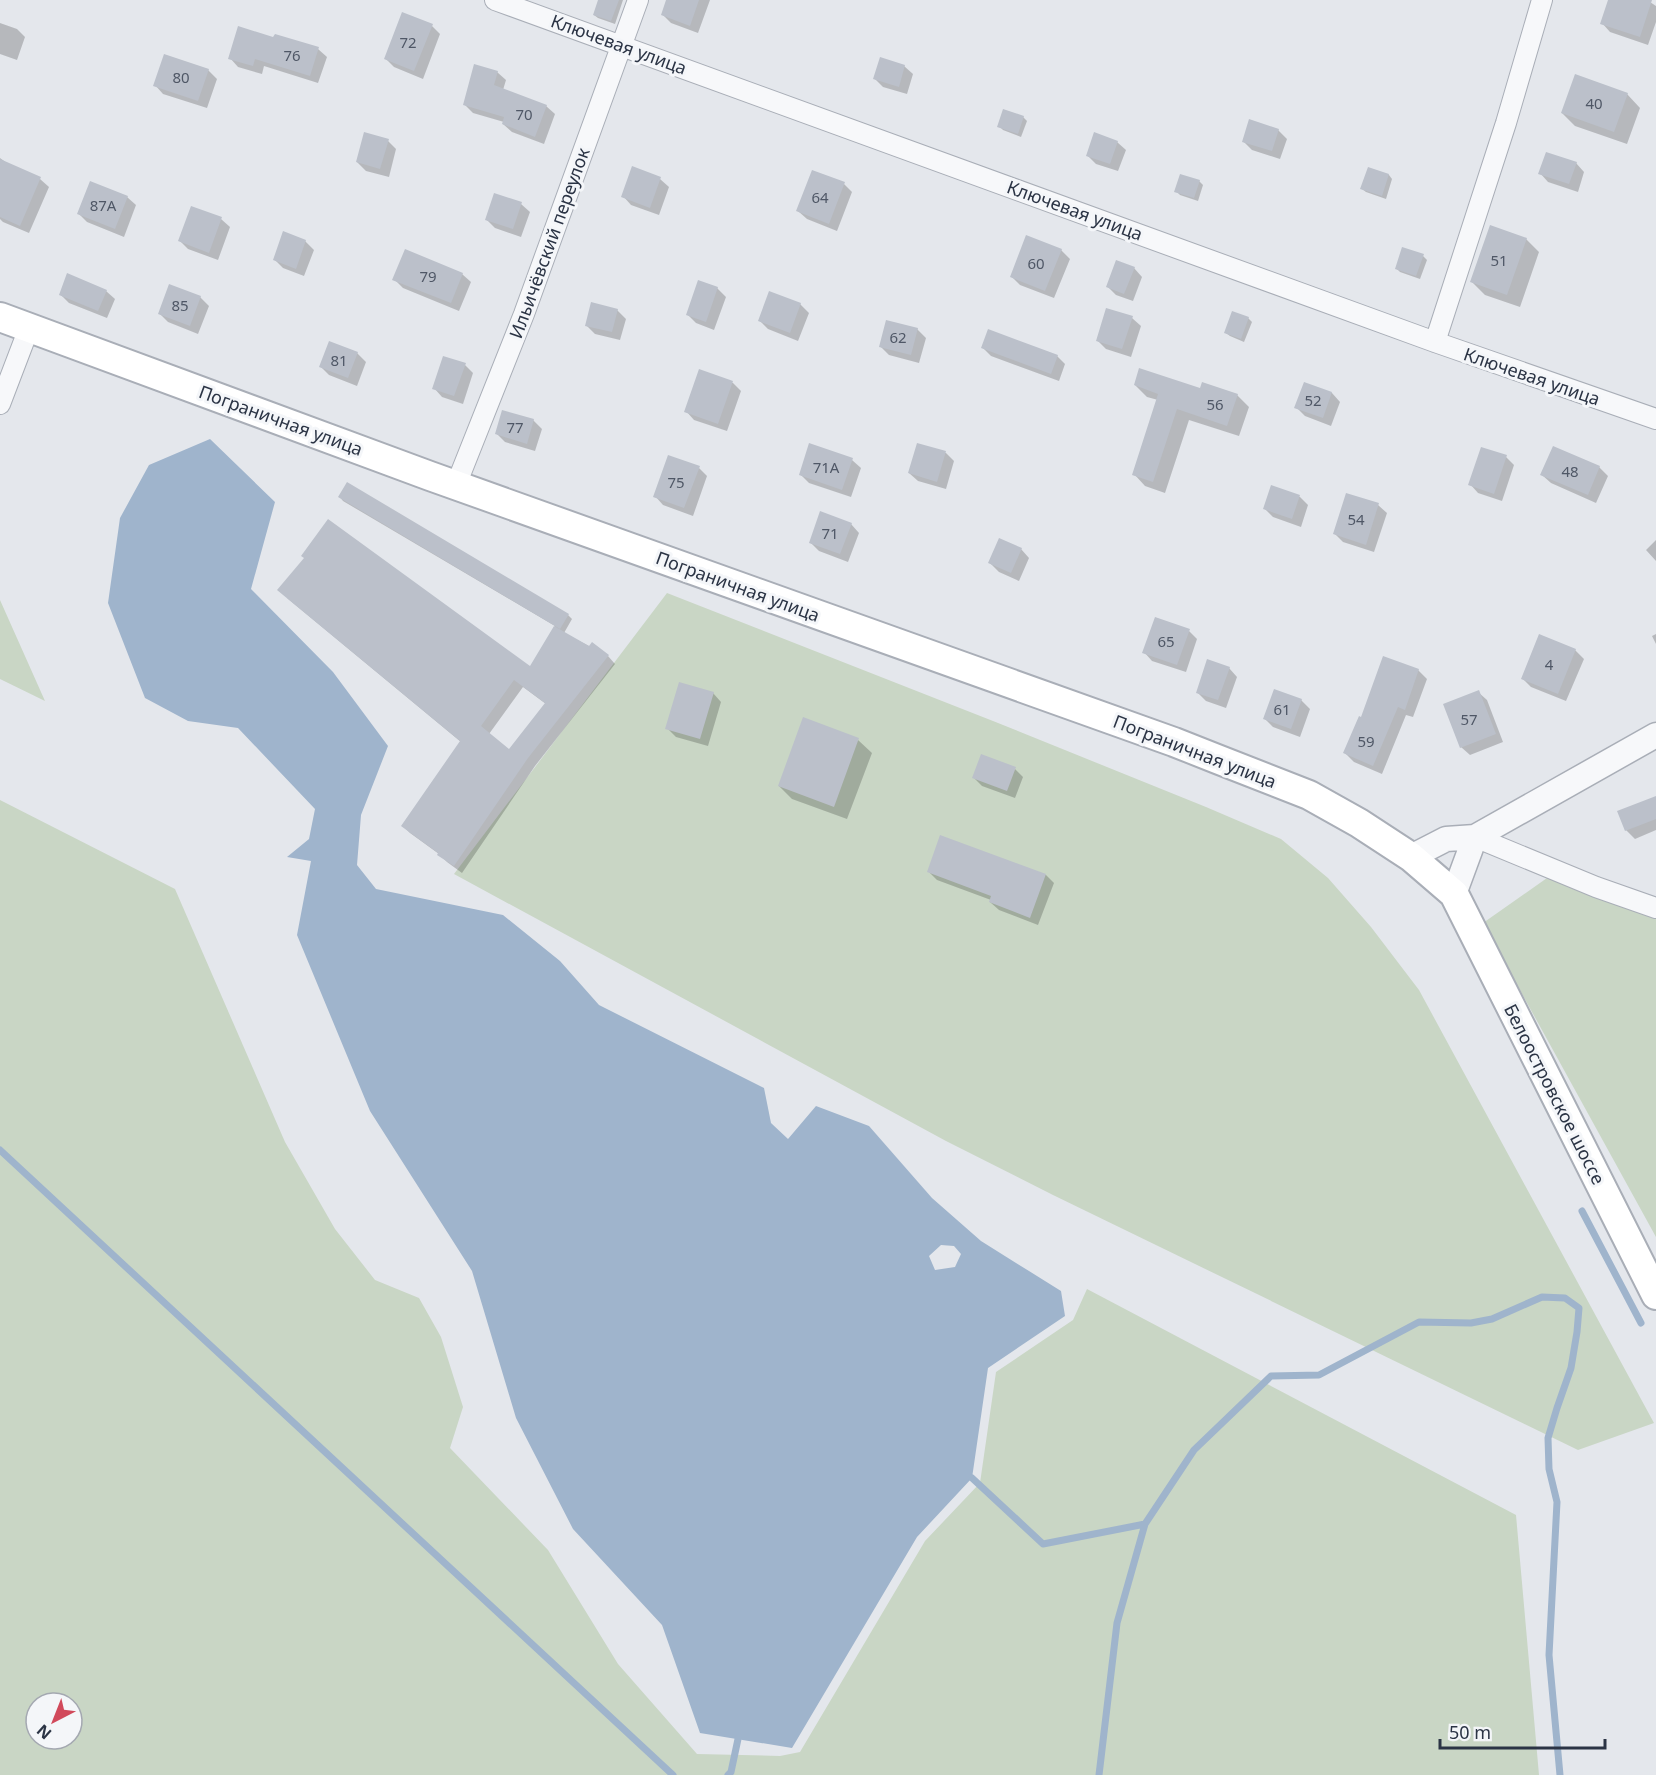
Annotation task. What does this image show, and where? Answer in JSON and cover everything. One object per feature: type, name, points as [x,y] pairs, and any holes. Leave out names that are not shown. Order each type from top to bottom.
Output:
[{"type":"main road","name":"Пограничная улица","points":[[0,317],[456,485],[1174,742],[1308,795],[1359,823],[1411,857],[1455,894]]},
{"type":"main road","name":"Белоостровское шоссе","points":[[1455,894],[1656,1295]]},
{"type":"street","name":"Ключевая улица","points":[[495,0],[1435,342],[1656,419]]},
{"type":"street","name":"Ильичёвский переулок","points":[[456,485],[524,314],[638,0]]},
{"type":"street","points":[[1435,342],[1506,123],[1542,0]]},
{"type":"street","points":[[0,404],[29,328]]},
{"type":"street","points":[[1411,857],[1446,839],[1475,837],[1656,735]]},
{"type":"street","points":[[1455,894],[1475,837]]},
{"type":"street","points":[[1475,837],[1596,887],[1656,908]]},
{"type":"green space","points":[[667,593],[993,721],[1281,839],[1328,878],[1371,927],[1419,990],[1654,1423],[1578,1450],[946,1141],[454,874]]},
{"type":"green space","points":[[0,600],[45,701],[0,679]]},
{"type":"green space","points":[[0,800],[175,889],[285,1142],[335,1229],[375,1280],[419,1298],[441,1337],[463,1407],[450,1448],[548,1550],[618,1664],[697,1754],[780,1756],[800,1752],[925,1541],[980,1483],[996,1372],[1073,1320],[1087,1289],[1516,1515],[1539,1775],[0,1775]]},
{"type":"green space","points":[[1547,878],[1656,917],[1656,1237],[1483,923]]},
{"type":"water","points":[[210,439],[275,502],[251,589],[333,672],[388,746],[361,815],[357,865],[376,889],[503,915],[560,961],[599,1005],[764,1088],[771,1123],[788,1139],[816,1106],[869,1126],[932,1198],[981,1241],[1061,1291],[1065,1316],[988,1368],[972,1478],[917,1537],[792,1748],[700,1733],[662,1625],[573,1529],[516,1418],[472,1271],[370,1111],[297,935],[311,861],[287,857],[309,839],[315,809],[238,728],[188,721],[145,698],[108,603],[120,518],[149,465]],"holes":[[[941,1245],[954,1246],[961,1254],[955,1267],[935,1270],[929,1256]]]},
{"type":"building","points":[[598,0],[619,0],[611,21],[593,15]]},
{"type":"building","points":[[666,0],[699,0],[690,26],[661,15]]},
{"type":"building","points":[[1608,0],[1652,0],[1640,37],[1600,24]]},
{"type":"building","points":[[402,12],[433,24],[414,71],[384,59]]},
{"type":"building","points":[[238,26],[273,37],[275,34],[319,47],[310,76],[255,59],[253,66],[228,59]]},
{"type":"building","points":[[164,54],[209,69],[198,101],[153,86]]},
{"type":"building","points":[[880,57],[905,65],[899,87],[873,79]]},
{"type":"building","points":[[474,64],[498,71],[494,85],[547,105],[535,137],[502,124],[504,117],[463,105]]},
{"type":"building","points":[[1575,74],[1628,93],[1614,132],[1561,113]]},
{"type":"building","points":[[1003,109],[1024,116],[1018,134],[997,127]]},
{"type":"building","points":[[1249,119],[1279,129],[1272,151],[1242,142]]},
{"type":"building","points":[[364,132],[389,139],[380,169],[356,162]]},
{"type":"building","points":[[1094,132],[1118,141],[1110,164],[1086,156]]},
{"type":"building","points":[[1546,152],[1577,162],[1569,184],[1538,174]]},
{"type":"building","points":[[0,159],[41,177],[20,226],[0,217]]},
{"type":"building","points":[[632,166],[661,177],[650,208],[621,197]]},
{"type":"building","points":[[1368,167],[1389,174],[1382,196],[1360,189]]},
{"type":"building","points":[[812,170],[845,182],[829,224],[796,211]]},
{"type":"building","points":[[1180,174],[1200,180],[1194,198],[1174,192]]},
{"type":"building","points":[[90,181],[128,196],[115,229],[77,214]]},
{"type":"building","points":[[494,193],[522,202],[513,229],[485,220]]},
{"type":"building","points":[[191,206],[222,217],[209,253],[178,241]]},
{"type":"building","points":[[1490,225],[1527,238],[1507,295],[1470,282]]},
{"type":"building","points":[[283,231],[306,240],[296,269],[273,260]]},
{"type":"building","points":[[1026,235],[1062,249],[1045,291],[1010,277]]},
{"type":"building","points":[[1402,247],[1424,254],[1416,276],[1395,269]]},
{"type":"building","points":[[405,249],[463,273],[451,303],[392,280]]},
{"type":"building","points":[[1116,260],[1135,267],[1124,294],[1106,287]]},
{"type":"building","points":[[67,273],[107,290],[98,311],[59,295]]},
{"type":"building","points":[[698,280],[718,287],[706,322],[686,315]]},
{"type":"building","points":[[169,284],[201,296],[190,326],[158,314]]},
{"type":"building","points":[[769,291],[801,303],[790,333],[758,321]]},
{"type":"building","points":[[591,302],[618,309],[612,332],[585,326]]},
{"type":"building","points":[[1106,308],[1133,316],[1122,349],[1096,341]]},
{"type":"building","points":[[1232,311],[1249,317],[1241,339],[1224,333]]},
{"type":"building","points":[[886,320],[918,328],[911,355],[879,347]]},
{"type":"building","points":[[988,329],[1058,355],[1051,374],[981,348]]},
{"type":"building","points":[[329,341],[358,352],[348,378],[319,367]]},
{"type":"building","points":[[443,356],[466,363],[454,396],[432,389]]},
{"type":"building","points":[[1139,368],[1200,388],[1202,382],[1238,394],[1227,426],[1177,409],[1153,482],[1132,475],[1158,394],[1134,385]]},
{"type":"building","points":[[699,369],[733,381],[718,424],[684,412]]},
{"type":"building","points":[[1304,382],[1332,392],[1323,418],[1294,408]]},
{"type":"building","points":[[502,410],[534,419],[527,444],[495,434]]},
{"type":"building","points":[[809,443],[853,458],[842,490],[799,475]]},
{"type":"building","points":[[917,443],[946,451],[937,482],[908,473]]},
{"type":"building","points":[[1553,446],[1600,466],[1588,495],[1540,475]]},
{"type":"building","points":[[1481,447],[1507,455],[1494,494],[1468,485]]},
{"type":"building","points":[[668,455],[700,466],[684,508],[653,497]]},
{"type":"building","points":[[347,482],[569,614],[560,629],[338,497]]},
{"type":"building","points":[[1271,485],[1300,495],[1292,519],[1263,509]]},
{"type":"building","points":[[1346,493],[1379,503],[1366,545],[1333,534]]},
{"type":"building","points":[[820,511],[852,523],[840,554],[809,543]]},
{"type":"building","points":[[328,519],[530,666],[554,626],[589,646],[592,642],[609,655],[528,758],[454,866],[401,826],[460,741],[277,590],[304,558],[301,556]],"holes":[[[514,680],[545,703],[509,749],[481,726]]]},
{"type":"building","points":[[999,538],[1022,548],[1011,573],[988,563]]},
{"type":"building","points":[[1155,617],[1190,629],[1177,665],[1142,653]]},
{"type":"building","points":[[1539,634],[1576,649],[1558,694],[1521,679]]},
{"type":"building","points":[[1383,656],[1419,669],[1405,710],[1398,707],[1373,766],[1343,753],[1359,716],[1361,717]]},
{"type":"building","points":[[1207,659],[1230,667],[1218,700],[1196,693]]},
{"type":"building","points":[[679,682],[714,692],[700,739],[665,729]]},
{"type":"building","points":[[1274,689],[1302,699],[1291,729],[1263,719]]},
{"type":"building","points":[[1479,690],[1496,734],[1460,748],[1443,704]]},
{"type":"building","points":[[803,717],[859,738],[834,807],[778,786]]},
{"type":"building","points":[[981,754],[1016,767],[1007,791],[972,778]]},
{"type":"building","points":[[1656,796],[1656,819],[1625,831],[1617,811]]},
{"type":"building","points":[[940,835],[1046,874],[1030,918],[989,902],[991,896],[927,872]]},
{"type":"waterway","points":[[0,1150],[673,1775]]},
{"type":"waterway","points":[[1582,1211],[1641,1323]]},
{"type":"waterway","points":[[972,1478],[1043,1544],[1145,1524],[1194,1450],[1271,1376],[1319,1375],[1419,1322],[1471,1323],[1492,1319],[1542,1297],[1565,1298],[1579,1308],[1577,1332],[1571,1368],[1548,1438],[1549,1469],[1557,1502],[1549,1655],[1560,1775]]},
{"type":"waterway","points":[[1099,1775],[1117,1623],[1145,1524]]},
{"type":"waterway","points":[[728,1775],[731,1772],[738,1739]]}]
